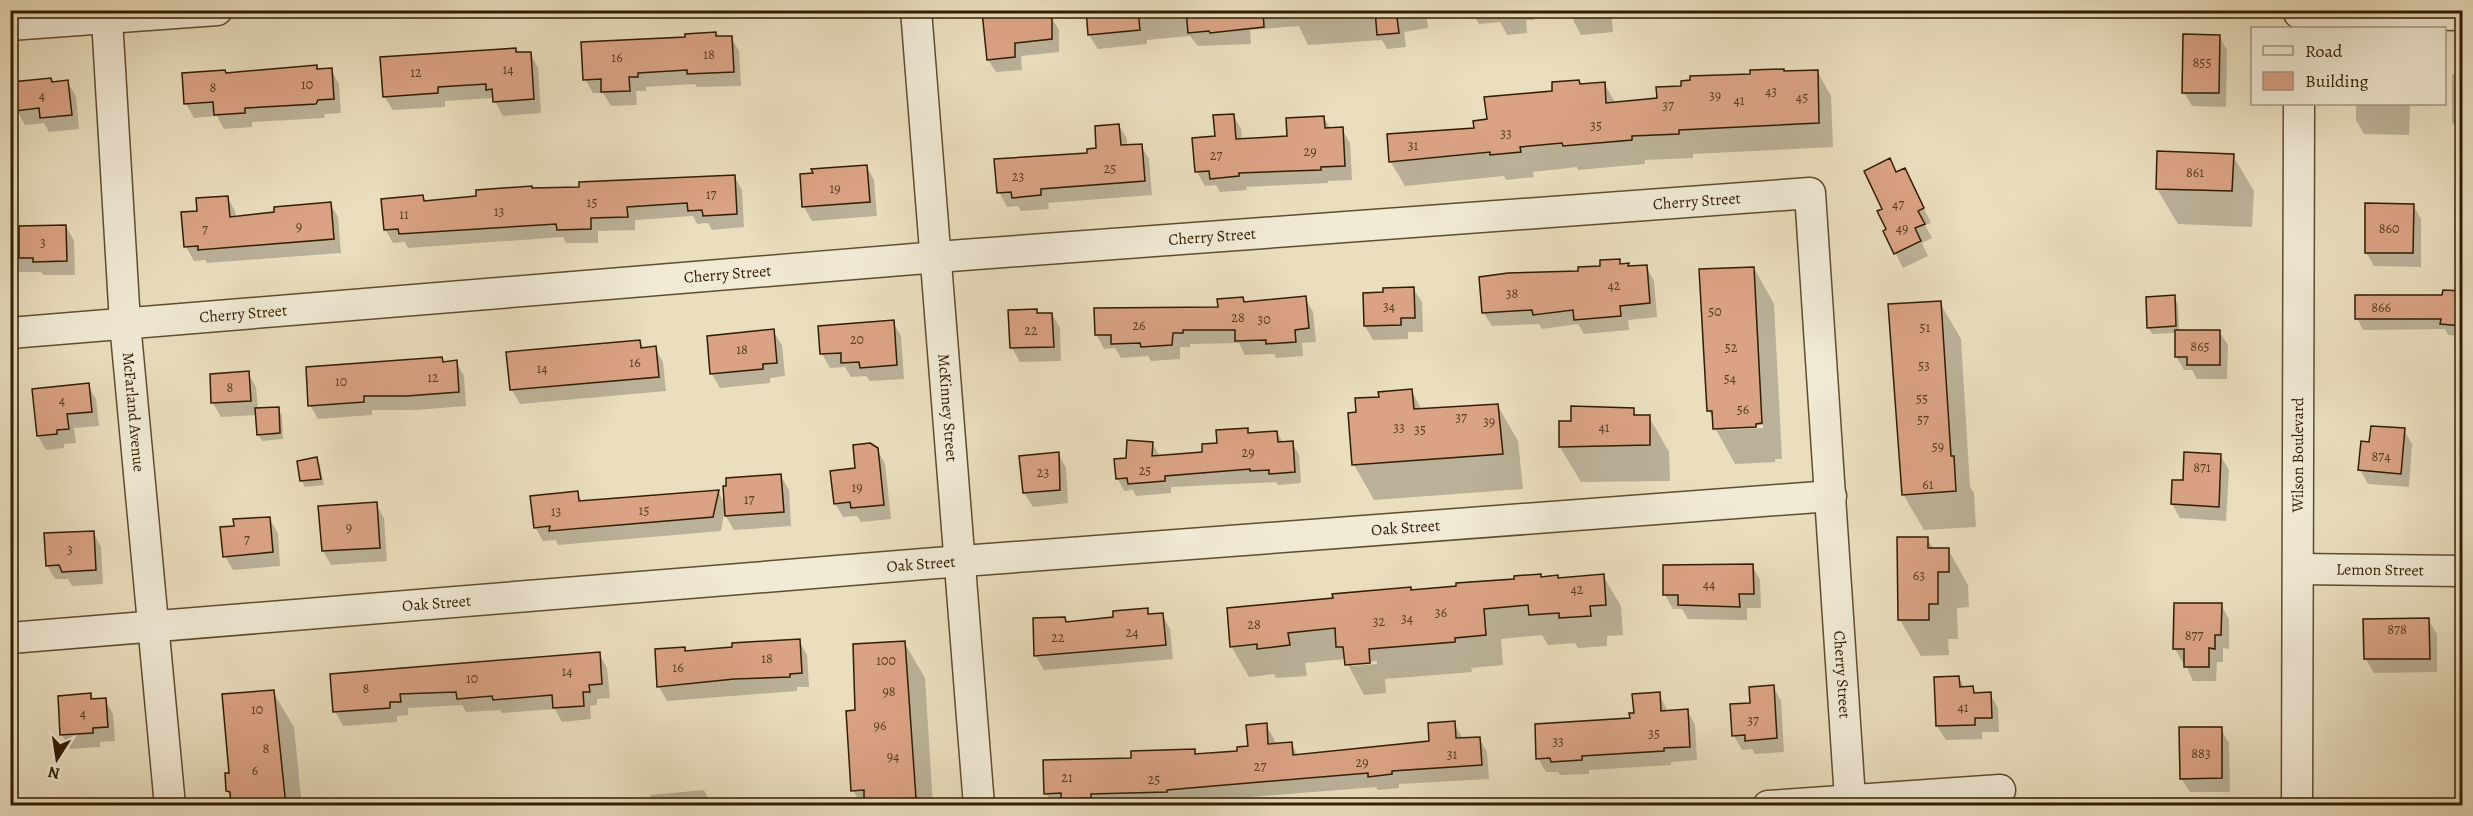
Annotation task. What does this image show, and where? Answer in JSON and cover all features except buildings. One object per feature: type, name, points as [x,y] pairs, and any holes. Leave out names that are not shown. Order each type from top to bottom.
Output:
[{"type":"street","points":[[10,25],[217,10]]},
{"type":"street","name":"McKinney Street","points":[[916,10],[979,806]]},
{"type":"street","points":[[2299,17],[2463,15]]},
{"type":"street","name":"McFarland Avenue","points":[[107,19],[125,323],[170,806]]},
{"type":"street","name":"Wilson Boulevard","points":[[2297,806],[2299,105]]},
{"type":"street","name":"Cherry Street","points":[[10,333],[934,257],[1810,193],[1850,799]]},
{"type":"street","name":"Oak Street","points":[[10,638],[960,562],[1831,496]]},
{"type":"street","name":"Lemon Street","points":[[2298,569],[2463,571]]},
{"type":"street","points":[[1768,806],[2000,790]]}]
